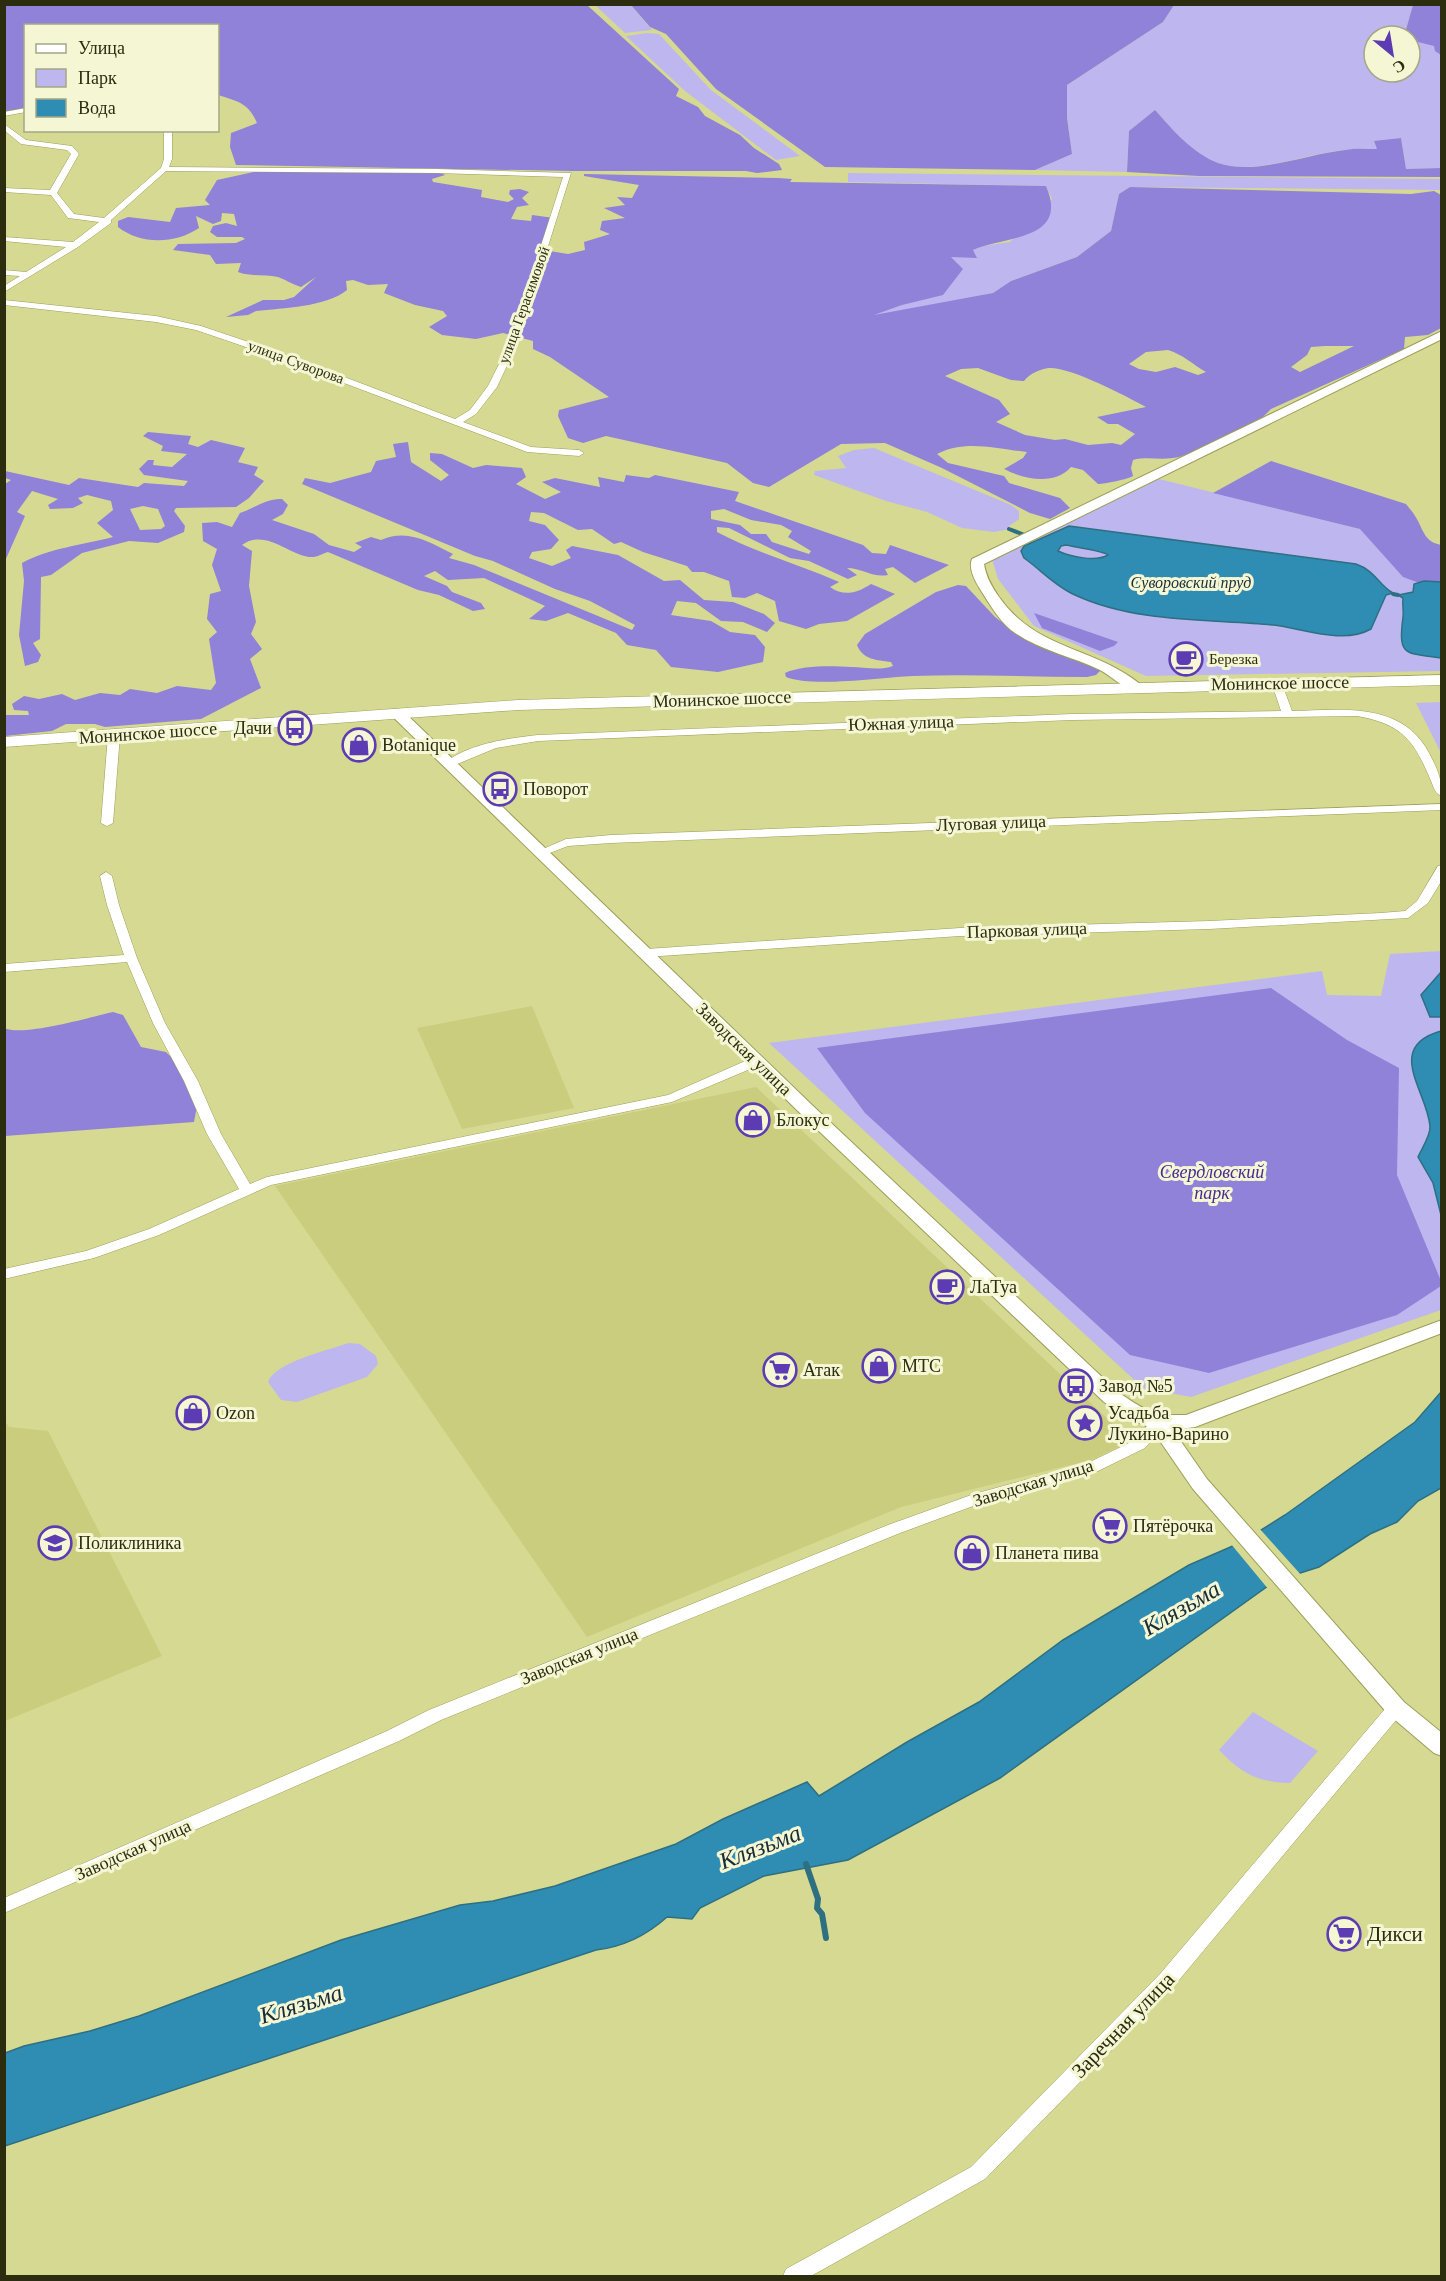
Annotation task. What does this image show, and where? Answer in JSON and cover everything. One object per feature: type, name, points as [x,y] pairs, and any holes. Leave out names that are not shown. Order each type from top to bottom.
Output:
[{"type":"main road","name":"Монинское шоссе","points":[[4,742],[518,705],[1442,680]]},
{"type":"street","points":[[4,114],[24,110]]},
{"type":"street","points":[[4,126],[24,142],[69,148],[75,154],[53,194]]},
{"type":"street","points":[[4,290],[108,221],[164,169],[168,159],[168,132]]},
{"type":"street","name":"улица Герасимовой","points":[[164,169],[447,171],[568,175],[514,342],[492,387],[473,412],[458,421]]},
{"type":"street","points":[[4,189],[53,194],[71,216],[108,221]]},
{"type":"street","points":[[4,238],[75,245]]},
{"type":"street","points":[[4,272],[28,275]]},
{"type":"street","name":"улица Суворова","points":[[4,302],[156,319],[198,328],[458,421],[530,450],[579,453]]},
{"type":"street","points":[[1135,687],[1111,668],[1021,630],[1006,617],[985,586],[977,570],[977,562],[1442,334]]},
{"type":"street","points":[[1277,684],[1287,712]]},
{"type":"street","name":"Южная улица","points":[[450,764],[497,742],[538,738],[1072,717],[1287,712],[1357,713],[1382,716],[1403,727],[1421,744],[1442,793]]},
{"type":"street","name":"Заводская улица","points":[[4,1906],[393,1736],[435,1714],[894,1528],[980,1498],[1093,1467],[1140,1443],[1158,1423],[1133,1412],[1112,1397],[757,1061],[397,713]]},
{"type":"street","points":[[107,823],[114,735]]},
{"type":"street","name":"Луговая улица","points":[[542,852],[566,843],[623,839],[1442,807]]},
{"type":"street","name":"Парковая улица","points":[[646,953],[960,932],[1209,925],[1408,914],[1422,903],[1442,868]]},
{"type":"street","points":[[106,876],[113,906],[131,958],[159,1023],[191,1081],[214,1134],[247,1191]]},
{"type":"street","points":[[4,968],[131,958]]},
{"type":"street","points":[[4,1274],[100,1251],[154,1232],[267,1181],[672,1098],[757,1061]]},
{"type":"street","points":[[1158,1423],[1188,1422],[1442,1326]]},
{"type":"street","points":[[1158,1423],[1200,1484],[1396,1707],[1442,1746]]},
{"type":"street","name":"Заречная улица","points":[[793,2277],[978,2173],[1167,1980],[1396,1707]]},
{"type":"shaded area","points":[[532,1006],[574,1108],[462,1129],[417,1028]]},
{"type":"shaded area","points":[[756,1087],[1131,1441],[1091,1460],[901,1507],[587,1637],[275,1186]]},
{"type":"shaded area","name":"Поликлиника","points":[[4,1420],[9,1427],[48,1431],[162,1656],[5,1721]]},
{"type":"green space","points":[[4,5],[587,5],[679,89],[676,96],[698,107],[705,116],[740,135],[754,148],[779,164],[782,170],[757,173],[746,171],[573,171],[236,165],[230,147],[231,133],[257,123],[246,107],[237,101],[219,95],[219,24],[24,24],[24,109],[5,112]]},
{"type":"green space","points":[[595,5],[631,5],[652,30],[625,33]]},
{"type":"green space","points":[[631,5],[1174,5],[1163,22],[1067,85],[1067,118],[1072,154],[1035,170],[825,167],[716,89],[666,34],[650,27]]},
{"type":"green space","points":[[1174,5],[1413,5],[1408,24],[1362,24],[1362,84],[1422,84],[1422,41],[1434,46],[1441,55],[1441,168],[1406,169],[1401,138],[1374,142],[1378,149],[1349,149],[1264,165],[1248,167],[1218,163],[1200,154],[1184,141],[1155,110],[1129,131],[1127,172],[1035,170],[1072,154],[1067,118],[1067,85],[1163,22]]},
{"type":"green space","points":[[1413,5],[1441,5],[1441,55],[1435,51],[1434,46],[1422,43],[1422,24],[1408,24]]},
{"type":"green space","points":[[659,34],[711,90],[800,156],[776,160],[685,91],[626,36]]},
{"type":"green space","points":[[1155,110],[1184,140],[1200,153],[1218,163],[1232,166],[1264,166],[1349,149],[1377,149],[1374,141],[1401,138],[1406,169],[1441,168],[1441,177],[1199,176],[1127,172],[1129,131]]},
{"type":"green space","points":[[258,171],[440,172],[445,175],[432,179],[433,182],[482,190],[481,197],[508,202],[514,199],[509,194],[510,190],[520,189],[529,192],[522,198],[529,205],[517,207],[511,219],[531,221],[532,215],[554,218],[543,250],[568,254],[585,250],[584,242],[610,234],[600,230],[602,221],[625,218],[604,208],[625,205],[617,197],[632,198],[639,185],[584,176],[584,174],[792,179],[790,182],[1046,186],[1051,204],[1049,217],[1042,227],[1016,238],[973,250],[977,258],[951,257],[963,269],[943,295],[902,305],[874,315],[993,293],[1011,281],[1077,257],[1111,231],[1119,194],[1130,187],[1411,194],[1434,191],[1441,195],[1441,328],[1428,335],[1405,337],[1404,349],[1271,409],[1263,417],[1199,449],[1173,458],[1133,460],[1131,468],[1133,476],[1122,480],[1098,484],[1083,470],[1071,467],[1064,473],[1048,479],[1020,476],[1004,469],[1023,458],[1027,452],[993,447],[959,447],[937,454],[948,463],[1004,476],[1009,483],[1060,498],[1070,508],[1050,519],[1030,513],[942,468],[885,443],[841,444],[769,487],[753,483],[727,463],[606,436],[583,443],[568,438],[558,416],[559,410],[609,397],[550,357],[533,349],[533,341],[503,333],[476,339],[442,335],[429,327],[447,316],[443,311],[415,305],[384,293],[388,284],[368,285],[353,280],[346,281],[347,290],[328,300],[304,306],[226,317],[263,300],[284,300],[294,297],[316,277],[301,287],[278,277],[238,272],[241,263],[216,264],[210,255],[173,250],[178,244],[236,243],[245,239],[217,237],[210,232],[213,226],[226,223],[237,226],[234,214],[222,213],[221,221],[213,224],[196,216],[199,228],[169,239],[137,237],[118,227],[118,221],[128,217],[170,222],[176,208],[210,205],[205,200],[217,180]],"holes":[[[1354,346],[1300,372],[1291,367],[1307,355],[1311,347]],[[1168,350],[1206,372],[1198,375],[1175,367],[1156,372],[1139,369],[1129,364],[1146,352]],[[978,368],[1011,380],[1024,381],[1042,369],[1059,369],[1098,383],[1146,407],[1097,417],[1108,424],[1118,424],[1135,434],[1121,445],[1112,443],[1088,445],[1065,439],[1055,440],[1025,435],[996,422],[1010,414],[999,400],[945,376],[961,369]]]},
{"type":"green space","points":[[848,173],[1441,179],[1442,190],[1130,187],[1119,194],[1111,231],[1077,257],[1011,281],[993,293],[870,316],[902,305],[958,264],[950,257],[976,257],[972,250],[1010,242],[1052,199],[1046,186],[848,182]]},
{"type":"green space","points":[[148,432],[191,436],[188,444],[198,447],[211,440],[245,448],[238,462],[258,467],[254,475],[264,481],[249,498],[236,507],[176,508],[174,511],[185,526],[184,532],[158,543],[129,541],[82,553],[51,575],[41,577],[40,639],[33,643],[41,655],[38,662],[25,666],[19,635],[24,581],[22,563],[55,550],[113,537],[97,523],[113,510],[111,501],[87,495],[78,498],[83,503],[73,508],[50,509],[48,505],[58,499],[32,491],[17,512],[25,516],[5,561],[5,484],[11,480],[5,478],[5,471],[69,485],[79,478],[138,487],[144,483],[184,486],[188,481],[144,475],[139,469],[148,460],[154,460],[153,465],[172,467],[187,454],[161,451],[163,446],[143,436]],"holes":[[[143,506],[158,509],[165,526],[161,529],[140,530],[130,509]]]},
{"type":"green space","points":[[408,442],[411,462],[441,481],[449,475],[430,460],[430,453],[442,454],[473,468],[486,465],[522,468],[526,477],[516,484],[545,499],[561,492],[542,482],[555,478],[600,487],[598,477],[624,482],[626,475],[649,478],[655,475],[739,492],[735,501],[863,545],[872,553],[886,554],[890,545],[949,565],[915,583],[893,567],[885,569],[888,575],[883,576],[847,568],[857,575],[848,579],[809,561],[790,558],[729,528],[717,527],[717,532],[732,539],[839,582],[830,587],[840,592],[850,593],[871,584],[895,594],[847,621],[819,624],[806,629],[779,621],[775,601],[757,593],[745,598],[732,597],[729,581],[704,572],[692,572],[687,566],[643,552],[621,542],[614,544],[592,529],[578,530],[544,513],[531,512],[529,521],[545,525],[559,540],[551,549],[532,552],[529,558],[552,566],[571,558],[566,550],[572,546],[618,555],[664,581],[680,580],[704,600],[733,602],[764,614],[775,623],[767,632],[743,622],[721,621],[696,603],[677,601],[671,615],[711,621],[730,632],[755,635],[765,647],[763,662],[718,672],[671,667],[656,650],[627,645],[616,633],[568,613],[546,621],[529,619],[545,606],[484,578],[448,580],[435,571],[424,576],[447,586],[452,592],[481,603],[485,609],[473,611],[439,595],[418,590],[328,552],[314,557],[306,556],[270,541],[251,540],[242,545],[252,551],[249,586],[256,622],[251,634],[262,649],[250,659],[261,688],[201,719],[105,727],[95,724],[66,724],[52,731],[5,736],[5,715],[29,715],[28,711],[14,710],[12,704],[24,696],[39,699],[62,694],[75,700],[100,693],[120,695],[130,689],[157,693],[177,686],[211,690],[216,683],[209,639],[217,632],[207,619],[210,594],[221,591],[212,565],[217,549],[203,541],[202,523],[217,522],[232,527],[240,513],[277,499],[282,499],[288,505],[283,514],[272,520],[314,534],[329,545],[354,552],[362,547],[355,543],[371,537],[381,540],[400,535],[418,538],[453,554],[449,558],[474,565],[632,630],[635,625],[590,601],[555,589],[493,561],[475,556],[302,484],[305,478],[330,483],[371,472],[376,461],[396,457],[393,444]],"holes":[[[724,509],[751,520],[781,525],[792,531],[788,537],[811,551],[809,554],[772,542],[766,534],[751,534],[740,525],[711,519],[711,511]]]},
{"type":"green space","points":[[874,448],[1011,505],[1019,511],[1019,519],[1009,526],[1010,529],[994,532],[962,528],[927,512],[886,501],[814,475],[815,471],[846,468],[838,456],[854,450]]},
{"type":"green space","points":[[1271,461],[1406,504],[1426,536],[1432,542],[1441,545],[1441,585],[1422,584],[1403,577],[1360,529],[1213,493]]},
{"type":"green space","points":[[1159,479],[1441,549],[1441,671],[1146,676],[1034,626],[998,579],[992,559]]},
{"type":"green space","points":[[958,585],[966,586],[995,617],[1019,635],[1094,665],[1100,671],[1096,675],[1087,677],[935,675],[830,682],[813,682],[786,677],[785,673],[809,667],[877,669],[893,666],[891,662],[863,654],[857,645],[865,634],[936,592]]},
{"type":"green space","points":[[1034,613],[1118,642],[1100,651],[1042,628]]},
{"type":"green space","points":[[1442,702],[1441,753],[1416,703]]},
{"type":"green space","name":"Свердловский парк","points":[[1441,951],[1441,1310],[1191,1397],[1143,1388],[769,1043],[1322,971],[1327,995],[1381,996],[1390,954]]},
{"type":"green space","name":"Свердловский парк","points":[[1271,988],[1347,1040],[1399,1068],[1397,1175],[1441,1281],[1441,1286],[1397,1315],[1209,1373],[1130,1355],[865,1113],[817,1048]]},
{"type":"green space","points":[[113,1012],[123,1015],[141,1047],[166,1052],[178,1064],[197,1106],[194,1122],[5,1136],[4,1028],[26,1030],[41,1028]]},
{"type":"green space","points":[[349,1343],[360,1344],[376,1356],[378,1364],[367,1377],[297,1402],[281,1400],[268,1382],[281,1368],[291,1363]]},
{"type":"green space","points":[[1253,1712],[1318,1751],[1290,1783],[1268,1781],[1251,1775],[1235,1765],[1219,1750]]},
{"type":"water","name":"Суворовский пруд","points":[[1069,526],[1356,564],[1368,570],[1393,593],[1386,595],[1371,629],[1348,636],[1335,636],[1273,625],[1147,615],[1122,611],[1068,592],[1024,558],[1021,551],[1024,546]],"holes":[[[1061,546],[1095,551],[1108,555],[1083,558],[1058,551]]]},
{"type":"water","points":[[1424,581],[1441,582],[1441,658],[1411,653],[1403,646],[1403,598],[1398,595],[1413,592],[1414,584]]},
{"type":"water","points":[[1441,972],[1441,1017],[1430,1017],[1421,995]]},
{"type":"water","points":[[1442,1031],[1441,1215],[1433,1183],[1418,1157],[1428,1137],[1430,1126],[1413,1071],[1412,1059],[1415,1048],[1424,1038]]},
{"type":"water","name":"Клязьма","points":[[1441,1392],[1441,1488],[1418,1501],[1397,1522],[1370,1534],[1319,1567],[1275,1581],[1000,1778],[848,1860],[764,1876],[700,1908],[692,1919],[667,1917],[643,1935],[625,1943],[596,1950],[5,2146],[5,2053],[139,2016],[341,1940],[460,1905],[493,1901],[555,1886],[676,1844],[723,1819],[807,1782],[819,1796],[907,1742],[979,1702],[1063,1640],[1189,1565],[1242,1542],[1285,1515],[1415,1422]]},
{"type":"pier","points":[[1259,1528],[1302,1576],[1277,1584],[1269,1590],[1231,1544]]},
{"type":"waterway","points":[[1009,529],[1027,536]]},
{"type":"waterway","points":[[1393,594],[1398,595]]},
{"type":"waterway","points":[[806,1864],[818,1899],[817,1908],[822,1914],[826,1938]]},
{"type":"place","name":"Березка","points":[[1186,659]]},
{"type":"place","name":"Дачи","points":[[295,728]]},
{"type":"place","name":"Botanique","points":[[359,745]]},
{"type":"place","name":"Поворот","points":[[500,789]]},
{"type":"place","name":"Блокус","points":[[753,1120]]},
{"type":"place","name":"ЛаТуа","points":[[947,1287]]},
{"type":"place","name":"МТС","points":[[879,1366]]},
{"type":"place","name":"Атак","points":[[780,1370]]},
{"type":"place","name":"Завод №5","points":[[1076,1386]]},
{"type":"place","name":"Ozon","points":[[193,1413]]},
{"type":"place","name":"Усадьба Лукино-Варино","points":[[1085,1423]]},
{"type":"place","name":"Пятёрочка","points":[[1110,1526]]},
{"type":"place","name":"Поликлиника","points":[[55,1543]]},
{"type":"place","name":"Планета пива","points":[[972,1553]]},
{"type":"place","name":"Дикси","points":[[1344,1934]]}]
